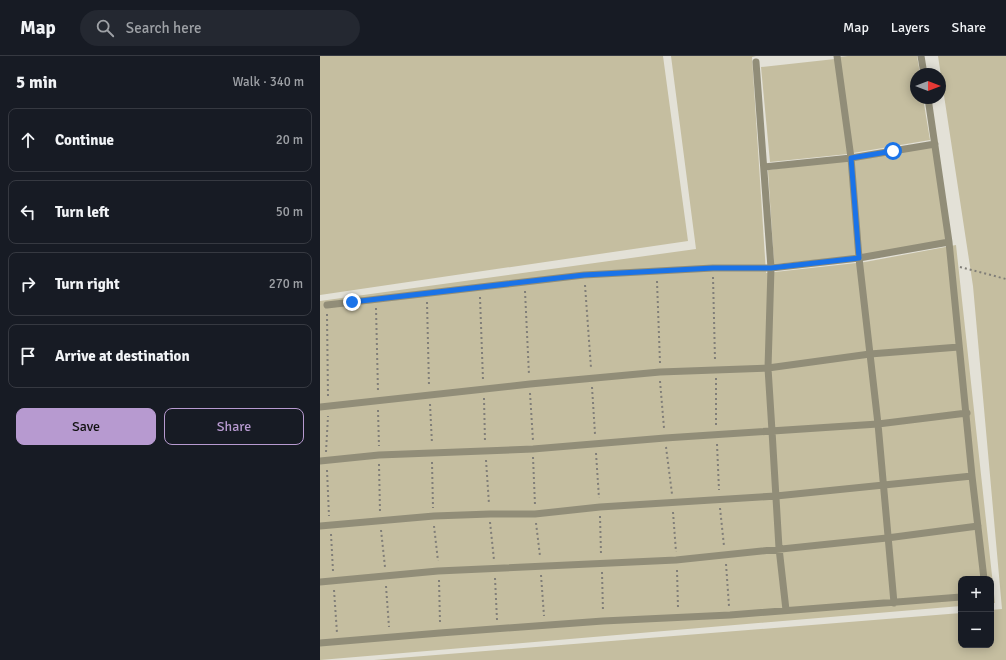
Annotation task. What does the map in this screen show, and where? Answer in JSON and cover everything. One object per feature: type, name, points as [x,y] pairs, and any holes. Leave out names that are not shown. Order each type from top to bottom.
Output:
[{"type":"lane","points":[[837,56],[851,158],[859,258],[878,424],[894,603]]},
{"type":"lane","points":[[921,56],[923,68]]},
{"type":"lane","points":[[756,62],[771,268],[768,368],[779,548],[786,610]]},
{"type":"lane","points":[[929,104],[949,242],[972,476],[984,576]]},
{"type":"lane","points":[[764,167],[851,158],[935,144]]},
{"type":"lane","points":[[327,305],[584,275],[713,268],[771,268],[859,258],[949,242]]},
{"type":"lane","points":[[320,407],[645,373],[768,368],[870,354],[959,347]]},
{"type":"lane","points":[[323,461],[379,455],[533,449],[665,438],[878,424],[967,413]]},
{"type":"lane","points":[[320,526],[434,516],[535,514],[600,507],[776,496],[972,476]]},
{"type":"lane","points":[[320,582],[445,570],[676,560],[779,548],[887,538],[978,526]]},
{"type":"lane","points":[[320,643],[390,636],[603,621],[730,615],[958,597]]},
{"type":"path","points":[[951,265],[1006,279]]},
{"type":"path","points":[[376,299],[380,521],[390,636]]},
{"type":"path","points":[[327,305],[328,406],[323,461],[330,525],[337,642]]},
{"type":"shaded area","points":[[320,56],[663,56],[688,241],[320,295]]},
{"type":"shaded area","points":[[671,56],[756,56],[752,57],[766,273],[865,262],[956,245],[992,576],[958,576],[958,606],[320,660],[320,301],[696,249]]},
{"type":"shaded area","points":[[917,56],[919,68],[910,68],[910,104],[924,104],[930,140],[853,153],[839,57]]},
{"type":"shaded area","points":[[938,56],[1006,56],[1006,660],[374,660],[958,613],[958,648],[994,648],[994,610],[1002,609],[973,286],[945,104],[946,68],[940,68]]},
{"type":"shaded area","points":[[835,59],[848,154],[770,162],[761,67]]},
{"type":"shaded area","points":[[934,145],[948,240],[860,256],[853,160]]},
{"type":"shaded area","points":[[849,160],[856,256],[774,264],[768,170]]},
{"type":"route","points":[[352,302],[584,275],[713,268],[771,268],[859,258],[851,158],[893,151]]}]
